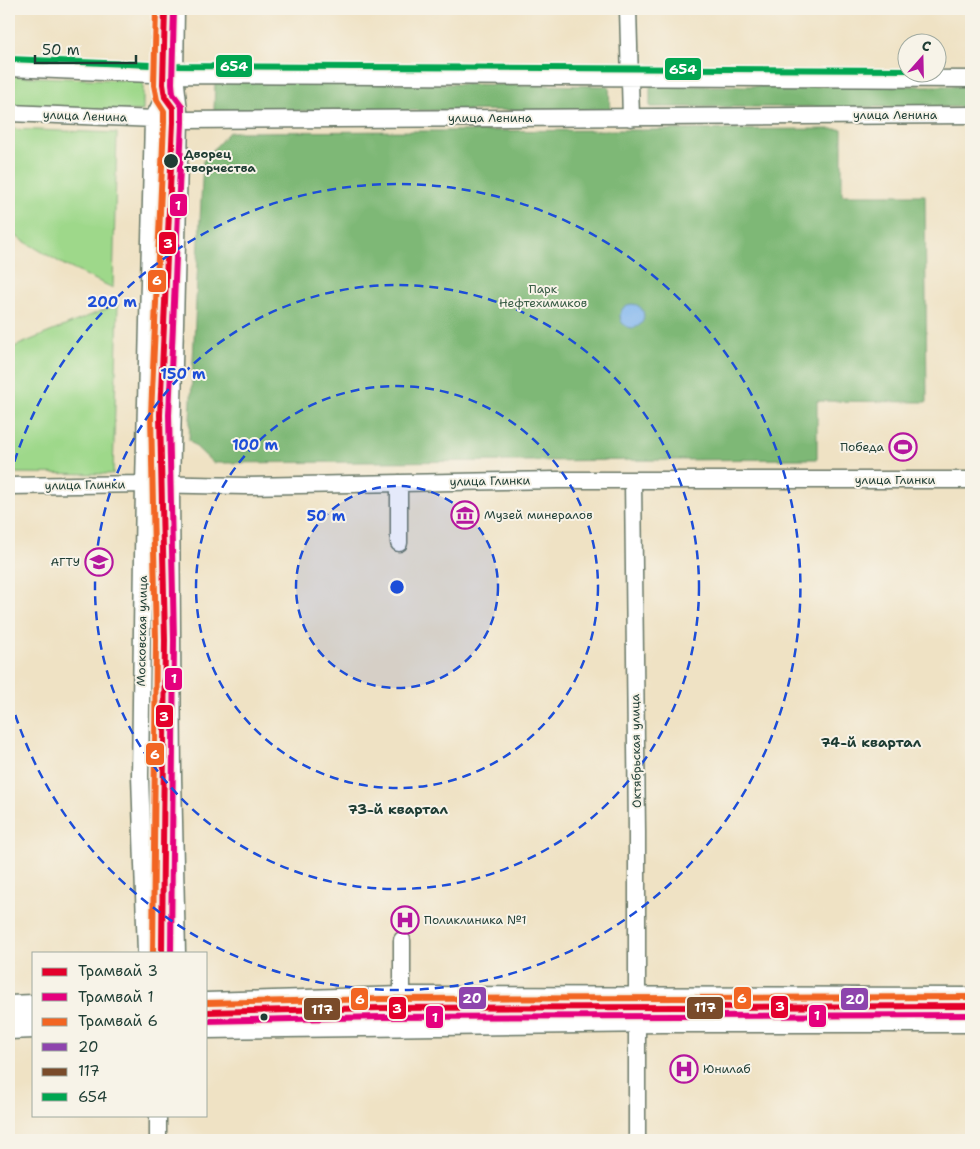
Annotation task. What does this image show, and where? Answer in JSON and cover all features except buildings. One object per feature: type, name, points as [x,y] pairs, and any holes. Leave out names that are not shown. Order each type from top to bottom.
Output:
[{"type":"main road","points":[[208,1004],[402,998],[971,1000]]},
{"type":"main road","points":[[9,1007],[32,1006]]},
{"type":"main road","points":[[208,1026],[971,1021]]},
{"type":"main road","points":[[9,1028],[32,1028]]},
{"type":"street","name":"Московская улица","points":[[176,9],[175,75],[180,120],[171,486],[173,778],[177,952]]},
{"type":"street","points":[[628,9],[631,118]]},
{"type":"street","points":[[9,68],[175,75],[971,79]]},
{"type":"street","name":"Московская улица","points":[[146,952],[140,776],[144,484],[153,119],[175,75]]},
{"type":"street","name":"улица Ленина","points":[[9,114],[180,120],[971,115]]},
{"type":"street","name":"улица Глинки","points":[[9,486],[971,480]]},
{"type":"street","name":"Октябрьская улица","points":[[633,481],[637,832],[637,1140]]},
{"type":"street","points":[[399,483],[399,543]]},
{"type":"street","points":[[402,940],[402,998]]},
{"type":"street","points":[[158,1116],[158,1140]]},
{"type":"green space","points":[[9,76],[143,81],[143,111],[9,106]]},
{"type":"green space","points":[[215,81],[609,86],[610,110],[214,111]]},
{"type":"green space","points":[[650,86],[966,86],[966,107],[650,107]]},
{"type":"green space","points":[[9,129],[117,133],[113,288],[66,266],[17,237],[9,236]]},
{"type":"green space","name":"Парк Нефтехимиков","points":[[842,129],[842,195],[925,195],[927,402],[817,401],[817,459],[213,463],[189,440],[203,161],[229,132]]},
{"type":"green space","points":[[118,304],[113,474],[9,473],[9,349]]},
{"type":"water","points":[[632,304],[637,305],[643,311],[643,321],[637,327],[632,328],[627,327],[621,321],[620,316],[621,311],[627,305]]},
{"type":"tram line","name":"6","points":[[153,952],[156,640],[151,415],[164,122],[164,111],[157,100],[154,85],[156,9]]},
{"type":"tram line","name":"3","points":[[162,952],[165,640],[160,415],[173,122],[173,108],[165,97],[163,84],[165,9]]},
{"type":"tram line","name":"1","points":[[171,952],[174,640],[169,415],[182,122],[182,106],[173,94],[172,83],[174,9]]},
{"type":"tram line","name":"6","points":[[208,1003],[381,999],[971,997]]},
{"type":"tram line","name":"3","points":[[208,1012],[381,1008],[971,1006]]},
{"type":"tram line","name":"1","points":[[208,1021],[381,1017],[971,1015]]},
{"type":"transit line","name":"654","points":[[9,59],[175,66],[898,70]]},
{"type":"transit line","name":"20","points":[[208,1004],[402,998],[971,999]]},
{"type":"transit line","name":"117","points":[[208,1013],[402,1007],[971,1008]]},
{"type":"transit line","name":"654","points":[[208,1018],[662,1012],[971,1012]]},
{"type":"place","name":"Дворец творчества","points":[[171,161]]},
{"type":"place","name":"Победа","points":[[903,447]]},
{"type":"place","name":"Музей минералов","points":[[465,515]]},
{"type":"place","name":"АГТУ","points":[[99,562]]},
{"type":"place","name":"Поликлиника №1","points":[[405,920]]},
{"type":"place","name":"Юнилаб","points":[[684,1069]]},
{"type":"district","name":"74-й квартал","points":[[871,742]]},
{"type":"district","name":"73-й квартал","points":[[398,809]]}]
